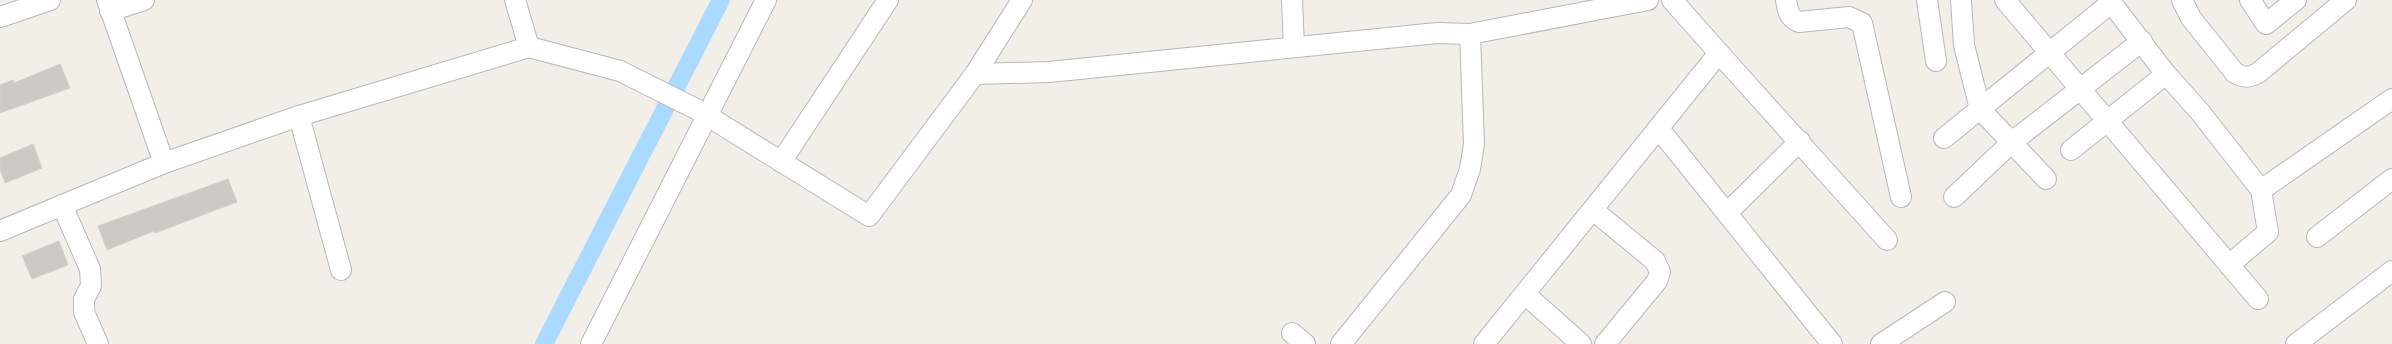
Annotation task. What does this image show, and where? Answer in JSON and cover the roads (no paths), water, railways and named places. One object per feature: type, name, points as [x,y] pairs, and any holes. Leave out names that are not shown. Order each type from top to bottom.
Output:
[{"type":"street","points":[[0,17],[50,0]]},
{"type":"street","points":[[144,0],[108,5],[164,163]]},
{"type":"street","points":[[515,0],[529,48]]},
{"type":"street","points":[[590,344],[703,113],[766,0]]},
{"type":"street","points":[[781,162],[888,0]]},
{"type":"street","points":[[0,231],[164,163],[299,116],[529,48],[620,71],[670,95],[703,113],[869,216],[975,74],[1022,0]]},
{"type":"street","points":[[1292,0],[1294,48]]},
{"type":"street","points":[[975,74],[1049,72],[1437,33],[1470,34],[1648,0]]},
{"type":"street","points":[[1672,0],[1800,141],[1887,240]]},
{"type":"street","points":[[1786,0],[1788,13],[1792,19],[1799,22],[1849,18],[1862,23],[1901,197]]},
{"type":"street","points":[[1926,0],[1936,61]]},
{"type":"street","points":[[1961,0],[1964,45],[1980,109],[2046,179]]},
{"type":"street","points":[[2005,0],[2258,299]]},
{"type":"street","points":[[2182,0],[2196,24],[2235,73],[2242,77],[2251,77],[2258,73],[2346,0]]},
{"type":"street","points":[[2250,0],[2266,24],[2296,0]]},
{"type":"street","points":[[1944,138],[2050,54],[2110,2],[2142,41],[2166,74],[2200,112],[2261,190],[2268,232],[2229,265]]},
{"type":"street","points":[[1341,344],[1461,195],[1470,169],[1474,144],[1470,34]]},
{"type":"street","points":[[1954,196],[2012,142],[2081,90],[2142,41]]},
{"type":"street","points":[[1484,344],[1719,53]]},
{"type":"street","points":[[2070,150],[2166,74]]},
{"type":"street","points":[[2261,190],[2392,99]]},
{"type":"street","points":[[299,116],[341,270]]},
{"type":"street","points":[[1659,129],[1832,344]]},
{"type":"street","points":[[1727,213],[1800,141]]},
{"type":"street","points":[[2317,237],[2392,180]]},
{"type":"street","points":[[62,206],[90,269],[91,286],[84,300],[84,312],[98,344]]},
{"type":"street","points":[[1593,210],[1655,261],[1660,272],[1657,281],[1605,344]]},
{"type":"street","points":[[2296,344],[2392,271]]},
{"type":"street","points":[[1525,294],[1581,344]]},
{"type":"street","points":[[1881,344],[1945,302]]},
{"type":"waterway","points":[[544,344],[721,0]]}]
